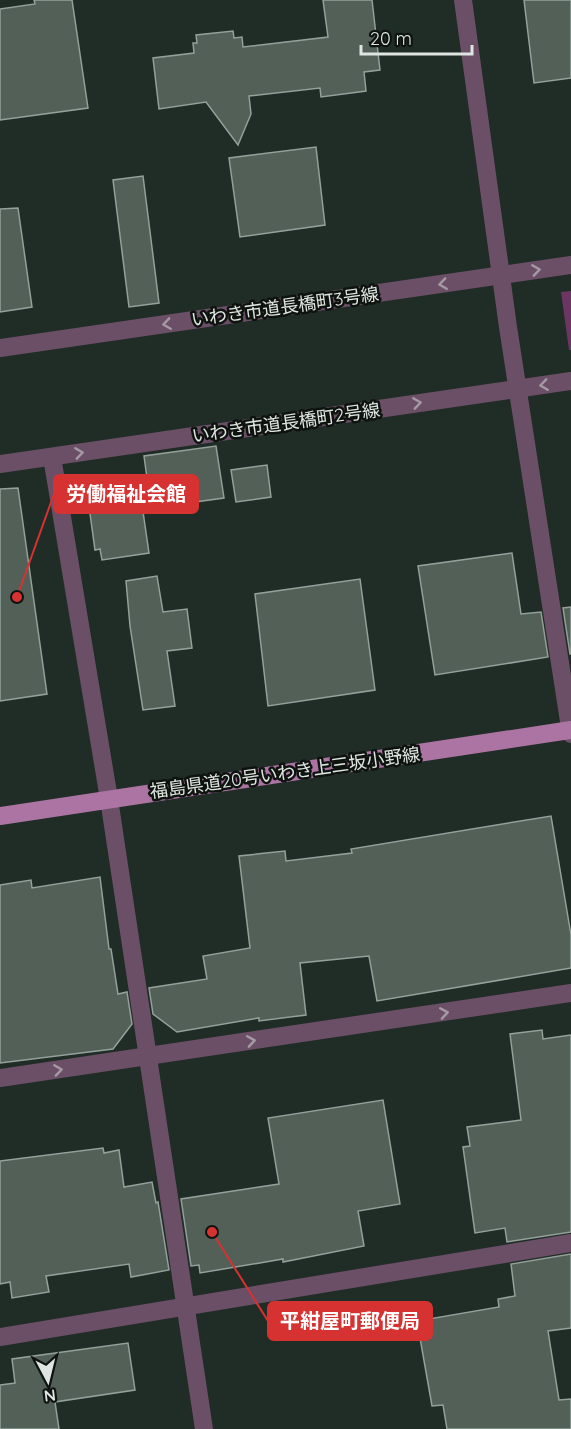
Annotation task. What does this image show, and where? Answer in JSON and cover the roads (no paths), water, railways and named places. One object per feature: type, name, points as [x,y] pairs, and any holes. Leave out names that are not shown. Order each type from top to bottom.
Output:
[{"type":"main road","name":"福島県道20号いわき上三坂小野線","points":[[0,816],[571,731]]},
{"type":"street","points":[[463,0],[501,275],[571,731]]},
{"type":"street","name":"いわき市道長橋町3号線","points":[[0,348],[571,265]]},
{"type":"street","name":"いわき市道長橋町2号線","points":[[0,464],[571,381]]},
{"type":"street","points":[[52,457],[109,799],[204,1429]]},
{"type":"street","points":[[0,1078],[571,993]]},
{"type":"street","points":[[0,1337],[571,1243]]},
{"type":"place","name":"労働福祉会館","points":[[17,597]]},
{"type":"place","name":"平紺屋町郵便局","points":[[212,1232]]}]
